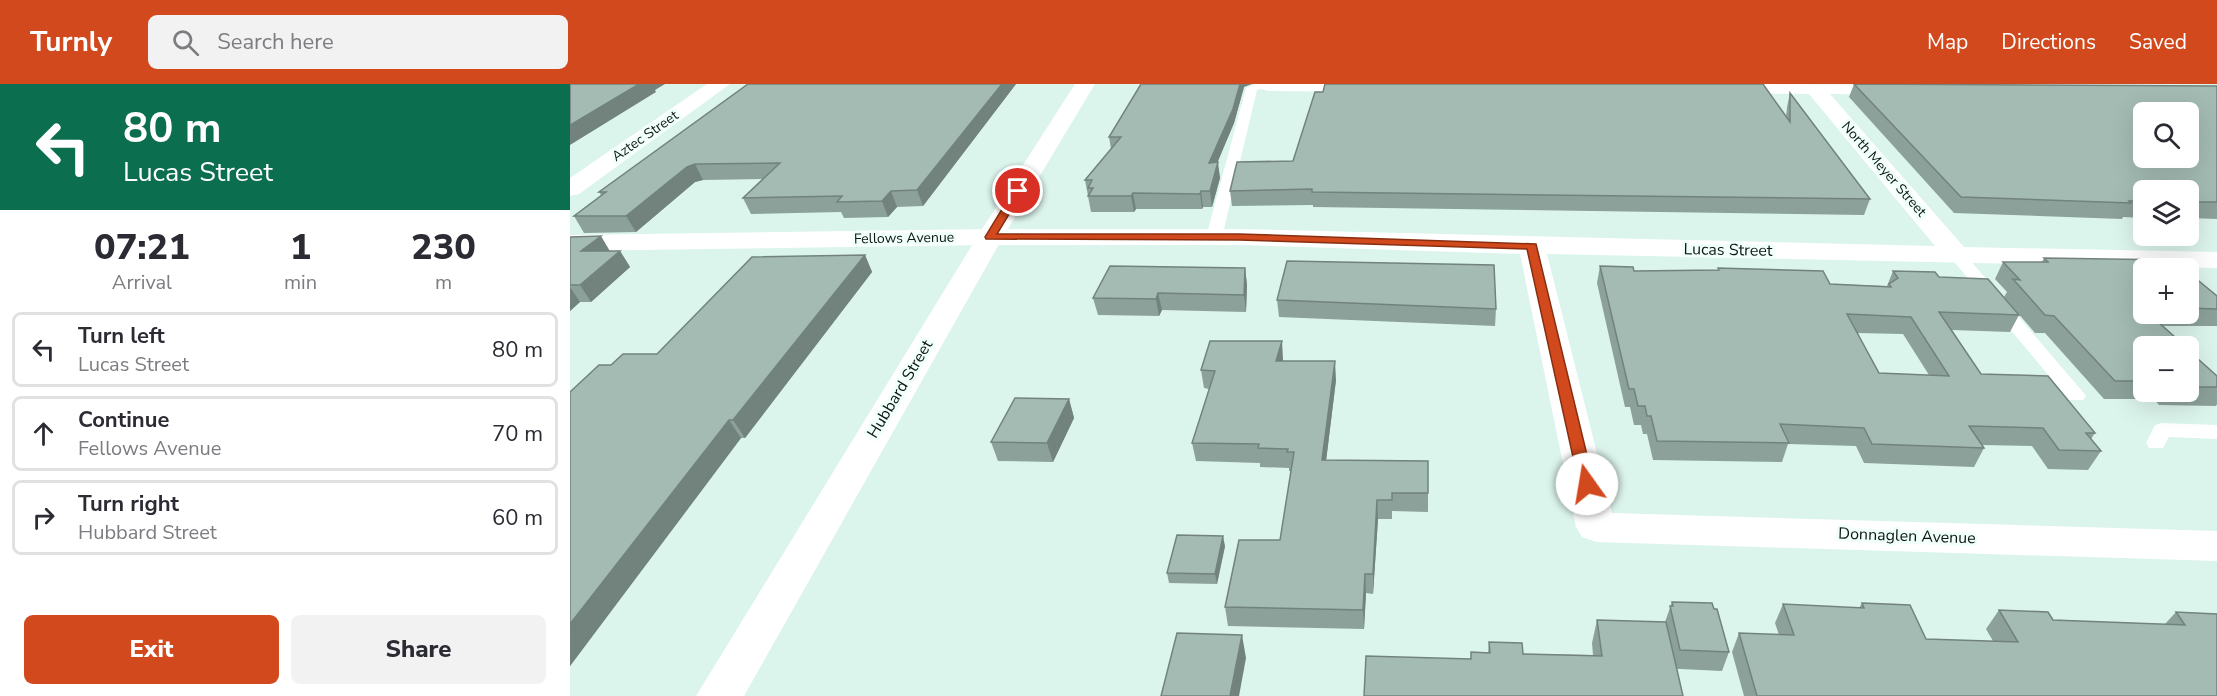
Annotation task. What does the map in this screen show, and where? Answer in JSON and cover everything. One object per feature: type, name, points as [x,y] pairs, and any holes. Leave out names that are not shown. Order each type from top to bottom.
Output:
[{"type":"street","name":"Aztec Street","points":[[570,189],[720,84]]},
{"type":"street","name":"Hubbard Street","points":[[719,696],[990,237],[1085,84]]},
{"type":"street","points":[[1268,85],[1386,86]]},
{"type":"street","points":[[1707,87],[1813,86],[1921,89]]},
{"type":"street","name":"North Meyer Street","points":[[1813,86],[1957,255]]},
{"type":"street","name":"Fellows Avenue","points":[[570,243],[990,237],[1226,237]]},
{"type":"street","name":"Lucas Street","points":[[1226,237],[1532,246],[2217,260]]},
{"type":"street","name":"Donnaglen Avenue","points":[[1532,246],[1596,527],[2217,546]]},
{"type":"lane","points":[[1226,237],[1252,88],[1268,85]]},
{"type":"lane","points":[[1957,255],[2076,396]]},
{"type":"lane","points":[[2156,443],[2162,430],[2217,432]]},
{"type":"building","points":[[570,84],[639,84],[570,125]]},
{"type":"building","points":[[748,84],[1002,84],[917,190],[891,191],[882,201],[837,202],[842,196],[743,198],[780,163],[695,164],[687,167],[626,216],[574,216],[606,192],[599,192]]},
{"type":"building","points":[[1141,84],[1240,84],[1233,109],[1209,163],[1218,162],[1210,191],[1201,191],[1200,194],[1133,193],[1131,196],[1088,196],[1093,188],[1088,188],[1092,180],[1085,180],[1121,137],[1109,137]]},
{"type":"building","points":[[1325,84],[1763,84],[1790,122],[1790,93],[1870,199],[1312,192],[1312,189],[1230,191],[1237,162],[1293,161],[1315,92],[1323,92]]},
{"type":"building","points":[[1854,84],[2217,86],[2217,202],[2199,202],[2199,180],[2133,180],[2133,201],[2129,201],[2131,203],[1961,197]]},
{"type":"building","points":[[601,236],[581,251],[620,251],[580,285],[570,285],[570,237]]},
{"type":"building","points":[[865,255],[733,420],[729,420],[570,624],[570,392],[599,365],[611,365],[623,354],[657,354],[752,257]]},
{"type":"building","points":[[2044,258],[2133,259],[2133,324],[2160,324],[2174,336],[2133,336],[2133,381],[2115,381],[2054,316],[2045,315],[2013,279],[2020,280],[2003,262],[2048,262]]},
{"type":"building","points":[[1287,261],[1494,265],[1496,309],[1277,300]]},
{"type":"building","points":[[1110,266],[1245,268],[1244,295],[1158,293],[1156,299],[1093,298]]},
{"type":"building","points":[[1600,266],[1633,267],[1634,271],[1719,270],[1718,268],[1823,271],[1830,284],[1891,287],[1889,284],[1898,278],[1893,271],[1935,272],[1939,277],[1988,279],[2019,315],[1939,312],[1981,374],[2048,376],[2095,433],[2086,433],[2101,451],[2059,450],[2043,428],[1969,426],[1984,448],[1872,444],[1864,428],[1780,424],[1789,443],[1657,441],[1651,416],[1647,416],[1645,406],[1638,406],[1634,389],[1629,389]],"holes":[[[1847,314],[1911,317],[1949,376],[1879,373]]]},
{"type":"building","points":[[2199,281],[2217,296],[2217,309],[2199,308]]},
{"type":"building","points":[[1210,341],[1282,341],[1276,361],[1335,361],[1322,460],[1428,461],[1428,493],[1392,493],[1392,500],[1377,500],[1373,574],[1365,574],[1363,610],[1225,607],[1239,540],[1280,540],[1294,452],[1287,452],[1288,449],[1258,448],[1259,444],[1192,443],[1215,371],[1201,370]]},
{"type":"building","points":[[2199,360],[2217,376],[2217,387],[2199,387]]},
{"type":"building","points":[[1015,398],[1069,399],[1047,443],[991,442]]},
{"type":"building","points":[[1177,535],[1223,536],[1215,574],[1167,573]]},
{"type":"building","points":[[1672,602],[1712,603],[1714,609],[1717,609],[1729,652],[1680,650],[1670,606],[1673,606]]},
{"type":"building","points":[[1862,603],[1910,605],[1926,639],[2018,642],[1999,610],[2048,612],[2053,620],[2185,625],[2176,612],[2217,614],[2217,696],[1757,696],[1739,633],[1794,635],[1783,604],[1864,608]]},
{"type":"building","points":[[1597,620],[1666,622],[1683,696],[1364,696],[1366,656],[1471,659],[1471,652],[1490,653],[1489,642],[1522,643],[1523,654],[1602,656]]},
{"type":"building","points":[[1177,633],[1242,635],[1230,696],[1161,696]]},
{"type":"route","points":[[1018,191],[990,237],[1239,237],[1532,246],[1587,484]]}]
